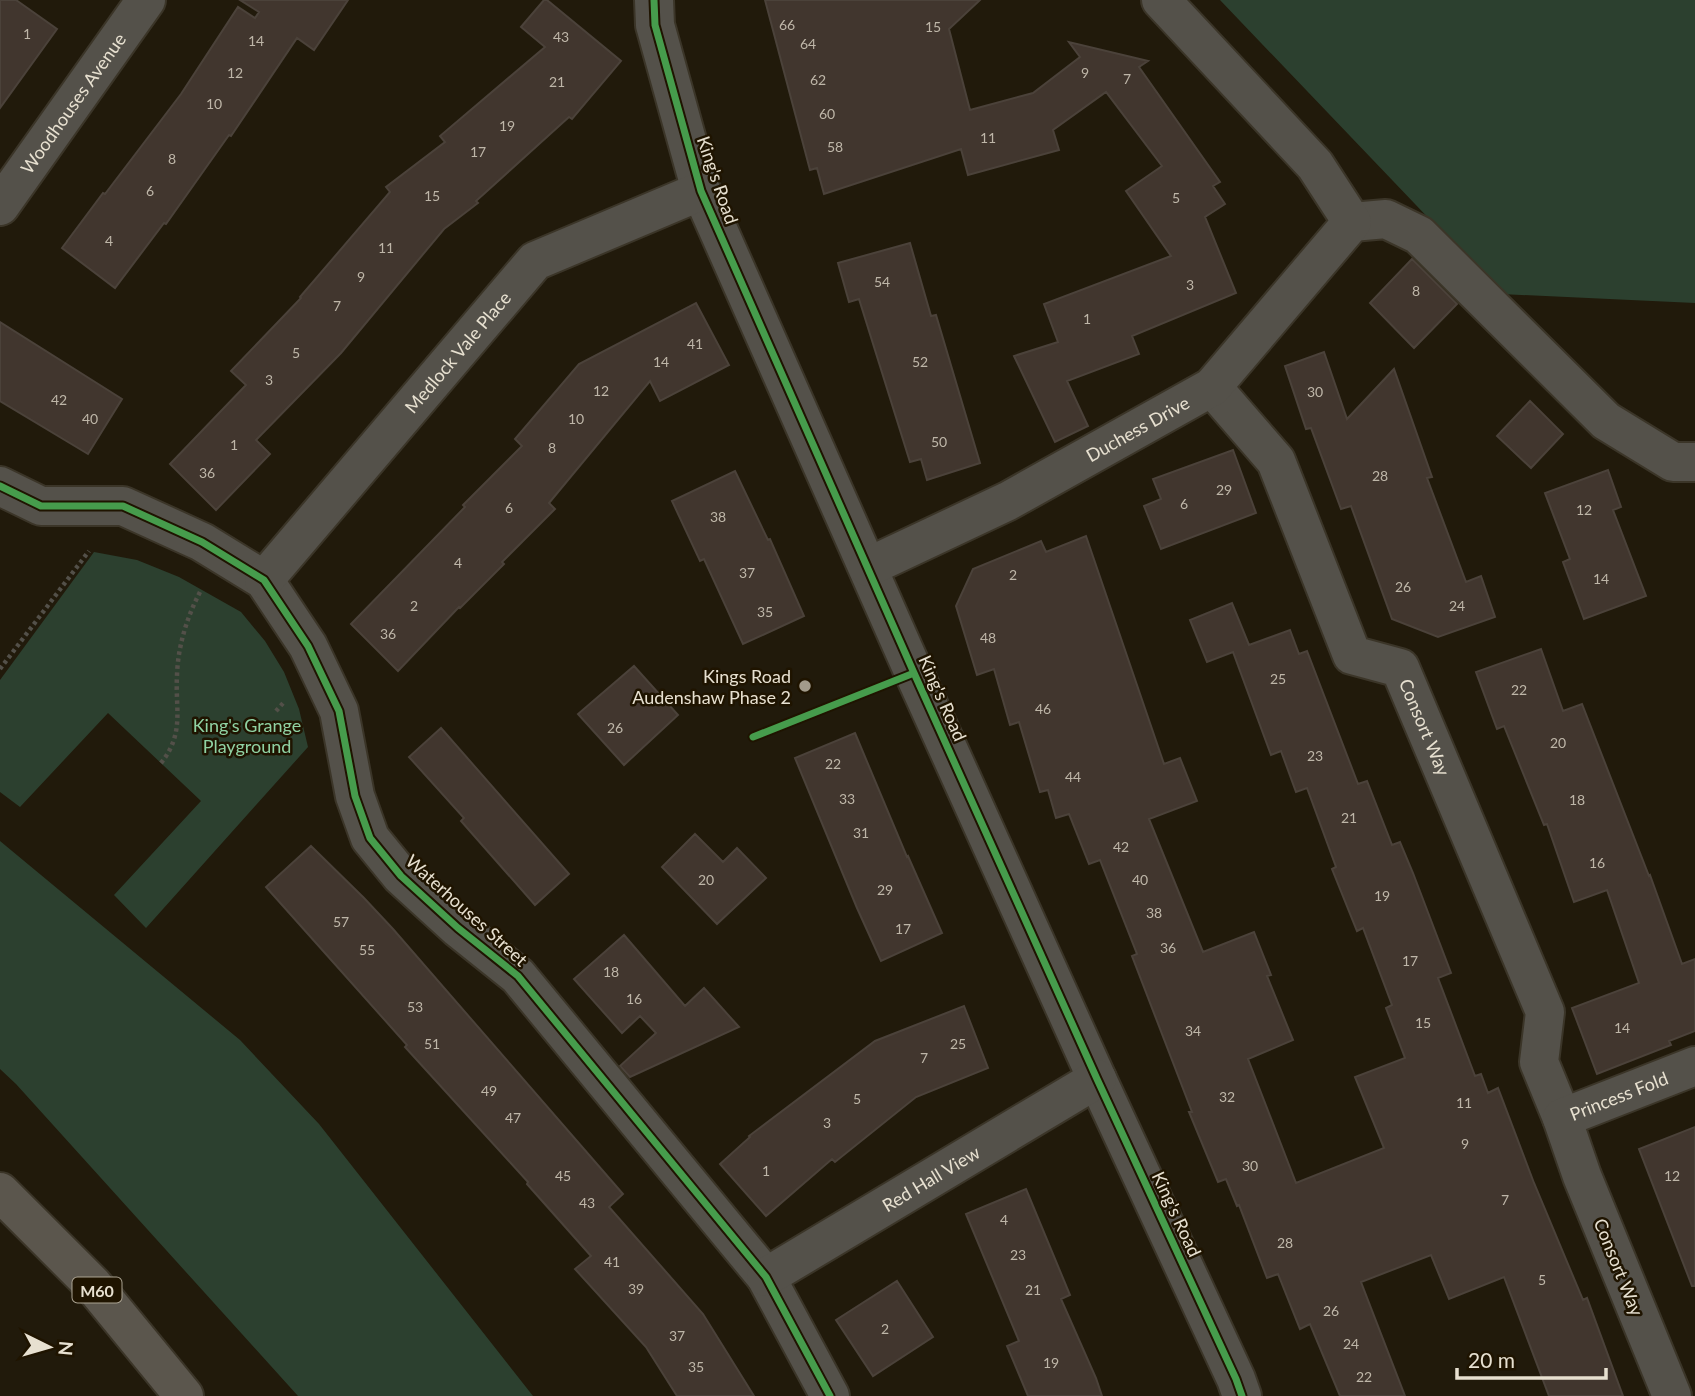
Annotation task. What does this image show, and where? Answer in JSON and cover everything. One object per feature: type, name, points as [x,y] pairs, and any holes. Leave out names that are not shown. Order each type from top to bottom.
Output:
[{"type":"highway","name":"M60","points":[[0,1192],[93,1285],[184,1396]]},
{"type":"street","name":"King's Road","points":[[654,0],[655,25],[701,191],[925,699],[1242,1396]]},
{"type":"street","points":[[1161,0],[1315,165],[1352,222],[1386,219],[1419,235],[1605,421],[1673,462],[1695,462]]},
{"type":"street","name":"Woodhouses Avenue","points":[[0,206],[139,2]]},
{"type":"street","name":"Medlock Vale Place","points":[[264,580],[536,261],[701,191]]},
{"type":"street","name":"Duchess Drive","points":[[867,567],[1008,501],[1212,387],[1352,222]]},
{"type":"street","name":"Consort Way","points":[[1212,387],[1276,461],[1352,655],[1399,668],[1545,1012],[1539,1062],[1562,1118]]},
{"type":"street","name":"Waterhouses Street","points":[[0,486],[41,506],[123,506],[202,542],[264,580],[308,646],[339,711],[355,796],[370,838],[401,876],[458,928],[518,976],[766,1276],[830,1396]]},
{"type":"street","name":"Princess Fold","points":[[1583,1176],[1562,1118],[1695,1066]]},
{"type":"street","name":"Red Hall View","points":[[766,1276],[1097,1079]]},
{"type":"street","name":"Consort Way","points":[[1583,1176],[1672,1396]]},
{"type":"path","points":[[0,669],[123,506]]},
{"type":"path","points":[[161,763],[170,751],[177,727],[176,678],[182,639],[193,607],[220,554]]},
{"type":"green space","points":[[1220,0],[1695,0],[1695,303],[1501,294]]},
{"type":"green space","name":"King's Grange Playground","points":[[94,552],[137,560],[179,577],[241,612],[265,641],[284,672],[299,709],[308,747],[146,928],[114,895],[201,801],[108,713],[20,807],[0,792],[0,680]]},
{"type":"green space","points":[[0,841],[240,1040],[319,1124],[533,1396],[298,1396],[0,1069]]},
{"type":"building","points":[[0,0],[16,0],[57,29],[0,108]]},
{"type":"building","points":[[240,0],[348,0],[314,50],[297,38],[231,136],[229,135],[166,224],[164,223],[115,288],[62,248],[181,94],[238,7],[255,18],[259,12]]},
{"type":"building","points":[[544,0],[621,61],[572,119],[569,117],[476,201],[478,203],[444,229],[341,353],[256,440],[270,454],[216,510],[170,464],[246,385],[231,371],[301,298],[390,192],[386,187],[445,142],[440,136],[545,47],[521,27]]},
{"type":"building","points":[[765,0],[980,0],[949,29],[970,110],[1033,93],[1080,57],[1069,42],[1148,61],[1139,67],[1220,182],[1213,186],[1225,204],[1205,217],[1236,293],[1132,336],[1139,354],[1067,381],[1088,426],[1055,442],[1014,356],[1058,342],[1044,304],[1171,256],[1126,191],[1162,166],[1106,92],[1053,130],[1059,150],[968,175],[961,149],[824,194],[817,168],[810,170]]},
{"type":"building","points":[[910,243],[931,316],[936,315],[980,463],[927,480],[921,459],[910,462],[859,299],[849,302],[838,263]]},
{"type":"building","points":[[1412,259],[1457,304],[1414,348],[1370,303]]},
{"type":"building","points":[[696,303],[729,365],[660,401],[650,381],[549,503],[555,509],[398,671],[351,624],[522,446],[515,439],[579,364]]},
{"type":"building","points":[[0,322],[122,399],[88,454],[0,401]]},
{"type":"building","points":[[1324,352],[1347,419],[1394,369],[1432,477],[1427,478],[1466,582],[1481,576],[1495,617],[1438,637],[1392,619],[1351,506],[1341,509],[1311,428],[1306,429],[1285,366]]},
{"type":"building","points":[[1530,401],[1563,434],[1531,468],[1497,436]]},
{"type":"building","points":[[1233,450],[1256,513],[1161,549],[1144,506],[1161,499],[1153,479]]},
{"type":"building","points":[[1608,470],[1621,507],[1613,510],[1646,596],[1584,619],[1563,562],[1570,559],[1545,493]]},
{"type":"building","points":[[735,471],[768,540],[770,539],[804,616],[743,644],[704,559],[700,561],[672,501]]},
{"type":"building","points":[[1086,536],[1164,764],[1180,758],[1197,801],[1149,819],[1203,952],[1254,932],[1271,975],[1267,976],[1293,1040],[1248,1059],[1296,1183],[1384,1148],[1355,1077],[1405,1058],[1386,1008],[1392,1005],[1363,928],[1357,931],[1332,869],[1336,867],[1307,788],[1296,792],[1281,751],[1271,755],[1233,652],[1207,662],[1190,620],[1232,603],[1249,645],[1290,630],[1299,654],[1307,651],[1358,784],[1367,781],[1392,845],[1400,842],[1413,873],[1451,973],[1438,978],[1475,1076],[1481,1074],[1488,1093],[1498,1088],[1583,1300],[1587,1298],[1623,1396],[1549,1396],[1504,1277],[1449,1299],[1431,1255],[1361,1282],[1405,1396],[1340,1396],[1310,1324],[1300,1329],[1278,1274],[1267,1278],[1226,1179],[1218,1182],[1189,1112],[1192,1112],[1132,956],[1137,954],[1100,860],[1089,864],[1069,814],[1056,818],[1048,790],[1040,792],[1019,722],[1010,725],[994,669],[977,675],[956,606],[973,569],[1041,541],[1046,552]]},
{"type":"building","points":[[1541,649],[1563,711],[1582,704],[1682,964],[1695,959],[1695,1031],[1669,1041],[1671,1045],[1597,1074],[1572,1008],[1639,983],[1607,890],[1574,902],[1547,824],[1544,825],[1504,726],[1497,729],[1476,672]]},
{"type":"building","points":[[634,666],[678,715],[624,765],[578,714]]},
{"type":"building","points":[[441,728],[569,874],[535,905],[461,821],[464,818],[409,757]]},
{"type":"building","points":[[855,733],[942,933],[881,961],[795,758]]},
{"type":"building","points":[[695,834],[723,862],[737,848],[766,878],[717,924],[662,867]]},
{"type":"building","points":[[311,846],[393,929],[623,1194],[609,1207],[703,1314],[754,1396],[677,1396],[646,1347],[575,1269],[591,1256],[266,887]]},
{"type":"building","points":[[624,935],[685,1006],[704,988],[739,1027],[630,1077],[620,1066],[656,1033],[640,1016],[622,1033],[574,979]]},
{"type":"building","points":[[964,1006],[988,1068],[916,1097],[835,1162],[832,1159],[766,1216],[720,1164],[749,1136],[875,1041]]},
{"type":"building","points":[[1695,1127],[1695,1286],[1692,1286],[1639,1149]]},
{"type":"building","points":[[1026,1189],[1070,1295],[1061,1299],[1102,1396],[1028,1396],[1007,1346],[1019,1341],[966,1214]]},
{"type":"building","points":[[897,1281],[933,1337],[873,1376],[836,1320]]},
{"type":"cycle path","points":[[654,0],[655,25],[701,191],[914,673],[1242,1396]]},
{"type":"cycle path","points":[[0,486],[41,506],[123,506],[202,542],[264,580],[308,646],[339,711],[355,796],[370,838],[401,876],[458,928],[518,976],[766,1277],[830,1396]]},
{"type":"cycle path","points":[[753,737],[914,673]]},
{"type":"place","name":"Kings Road Audenshaw Phase 2","points":[[805,686]]}]
